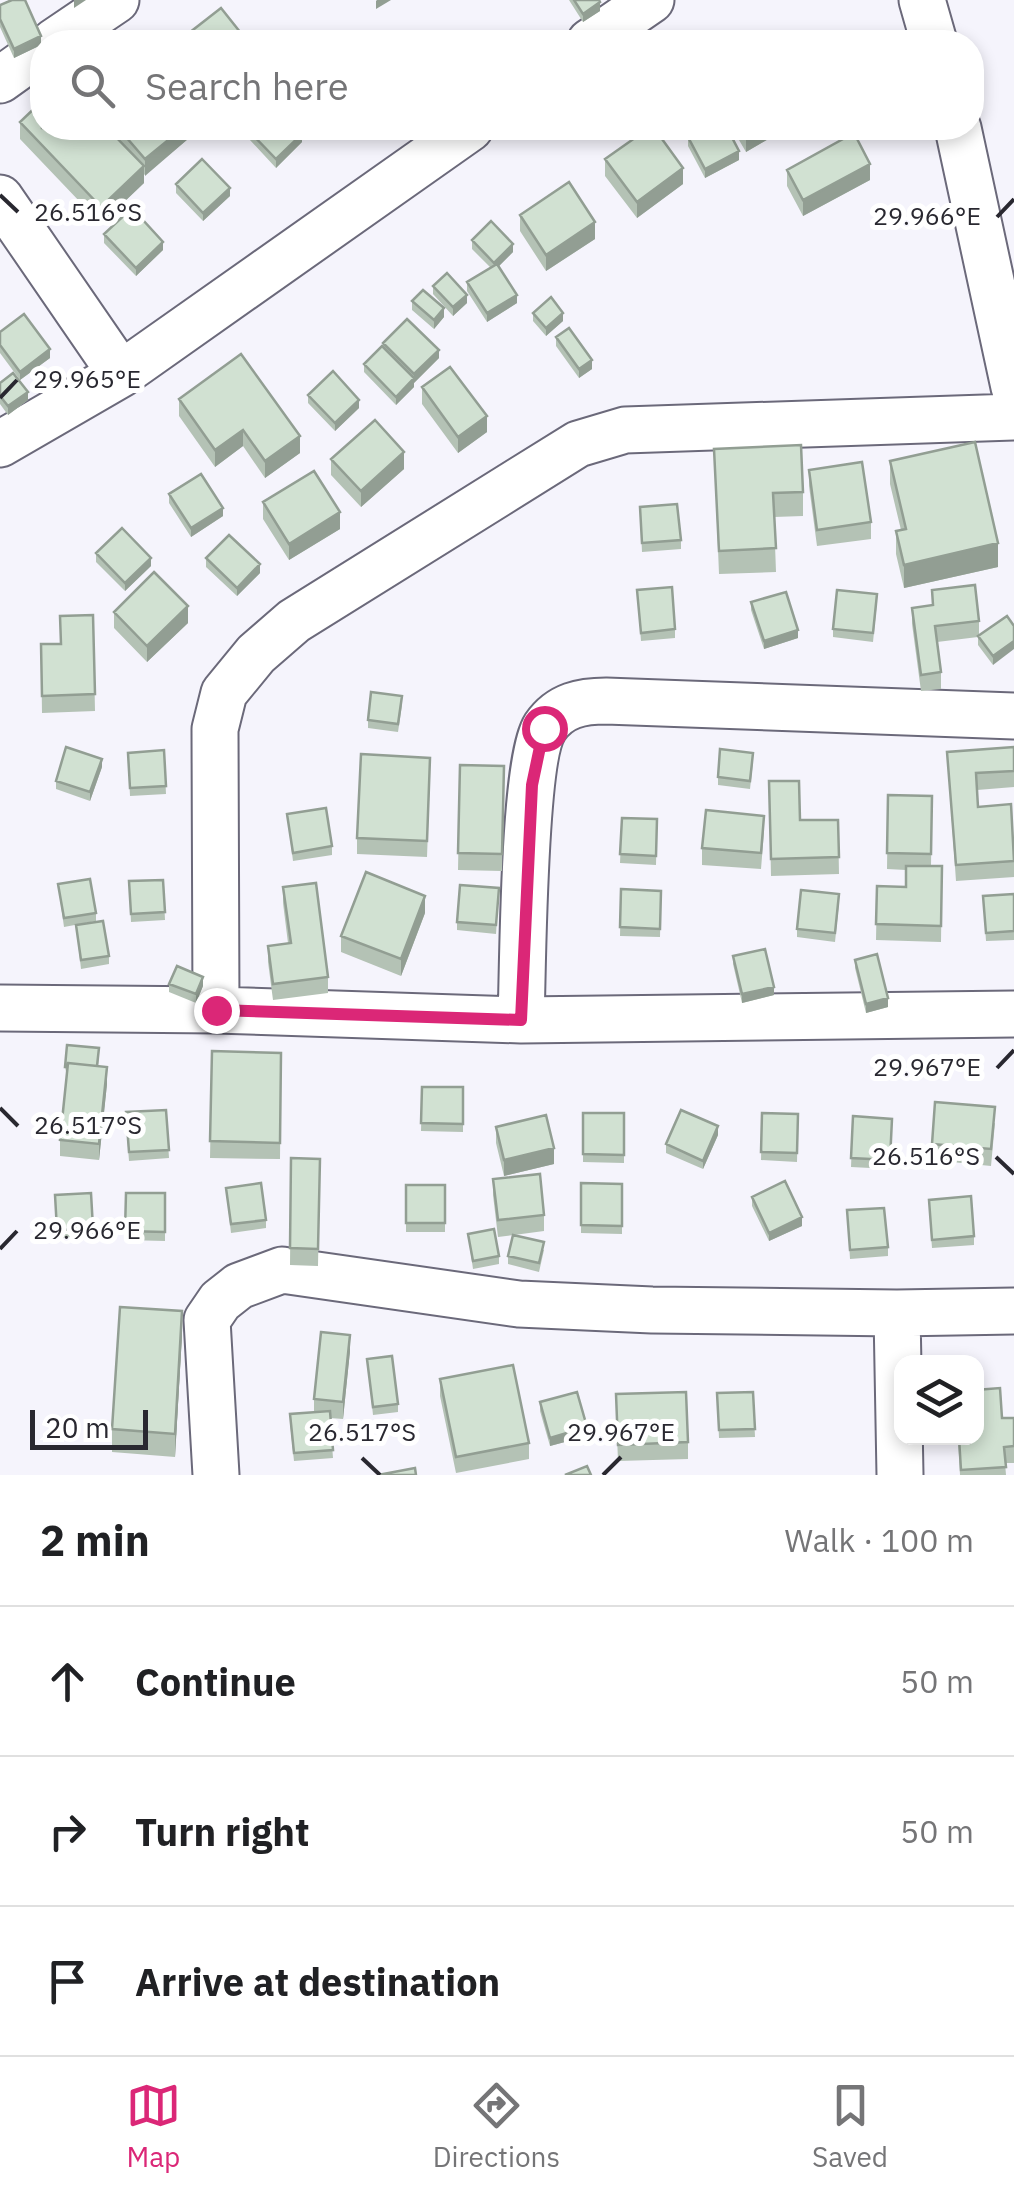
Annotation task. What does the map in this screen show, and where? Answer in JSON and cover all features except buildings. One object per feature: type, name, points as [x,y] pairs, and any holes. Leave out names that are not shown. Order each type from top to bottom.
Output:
[{"type":"street","points":[[72,30],[116,0]]},
{"type":"street","points":[[607,30],[651,0]]},
{"type":"street","points":[[922,0],[931,30]]},
{"type":"street","points":[[0,80],[30,59]]},
{"type":"street","points":[[0,444],[121,374],[453,140]]},
{"type":"street","points":[[961,140],[1014,386]]},
{"type":"street","points":[[0,198],[121,374]]},
{"type":"street","points":[[216,1010],[215,729],[224,693],[256,654],[294,622],[578,444],[625,430],[1014,417]]},
{"type":"street","points":[[521,1020],[532,785],[544,728],[559,712],[580,701],[606,701],[1014,716]]},
{"type":"street","points":[[0,1008],[521,1020],[1014,1014]]},
{"type":"street","points":[[216,1475],[208,1320],[220,1301],[238,1286],[282,1270],[519,1304],[897,1313],[1014,1310]]},
{"type":"street","points":[[897,1313],[900,1475]]},
{"type":"route","points":[[216,1010],[521,1020],[532,785],[544,728]]}]
